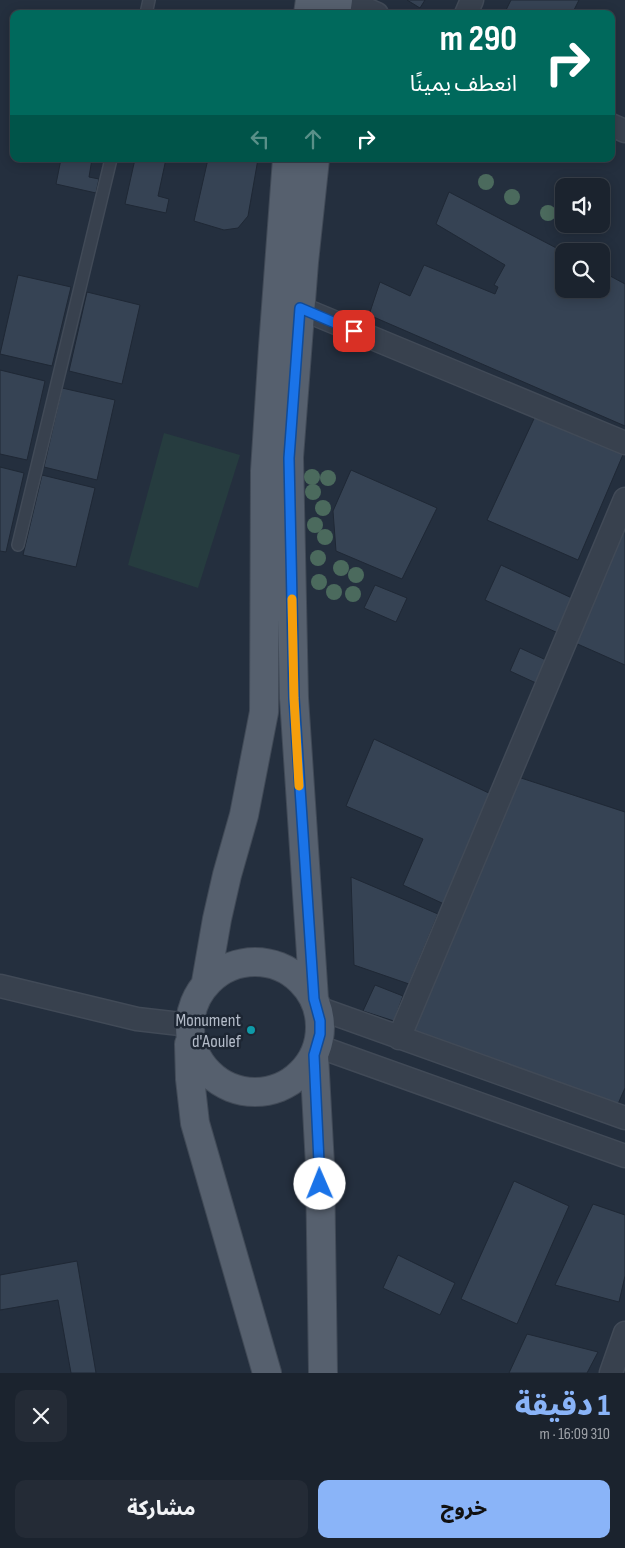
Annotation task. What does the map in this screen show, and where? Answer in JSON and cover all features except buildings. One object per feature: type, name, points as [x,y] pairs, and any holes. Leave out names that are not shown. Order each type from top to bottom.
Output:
[{"type":"main road","points":[[206,982],[217,919],[244,815],[264,712],[266,471],[272,347],[287,162]]},
{"type":"main road","points":[[315,162],[300,308],[289,458],[294,698],[316,1004],[320,1021],[316,1051],[320,1165],[323,1373]]},
{"type":"main road","points":[[267,1373],[195,1123],[190,1079],[189,1025],[191,1009],[197,995],[206,982],[217,973],[243,962],[257,961],[271,963],[296,976],[306,986],[316,1004]]},
{"type":"main road","points":[[189,1025],[190,1041],[201,1063],[217,1080],[232,1088],[248,1092],[279,1088],[293,1080],[305,1069],[316,1051]]},
{"type":"street","points":[[346,0],[368,10]]},
{"type":"street","points":[[300,308],[625,443]]},
{"type":"street","points":[[399,1038],[625,499]]},
{"type":"street","points":[[0,986],[137,1019],[189,1025]]},
{"type":"street","points":[[316,1004],[399,1038],[625,1118]]},
{"type":"street","points":[[316,1051],[624,1154]]},
{"type":"street","points":[[611,1373],[625,1333]]},
{"type":"lane","points":[[18,545],[110,162]]},
{"type":"green space","points":[[164,433],[240,455],[198,588],[128,565]]},
{"type":"slow traffic","points":[[292,599],[294,698],[299,786]]},
{"type":"place","name":"Monument d'Aoulef","points":[[251,1030]]},
{"type":"route","points":[[320,1184],[314,1055],[320,1034],[320,1021],[314,999],[294,698],[289,458],[300,308],[354,331]]}]
